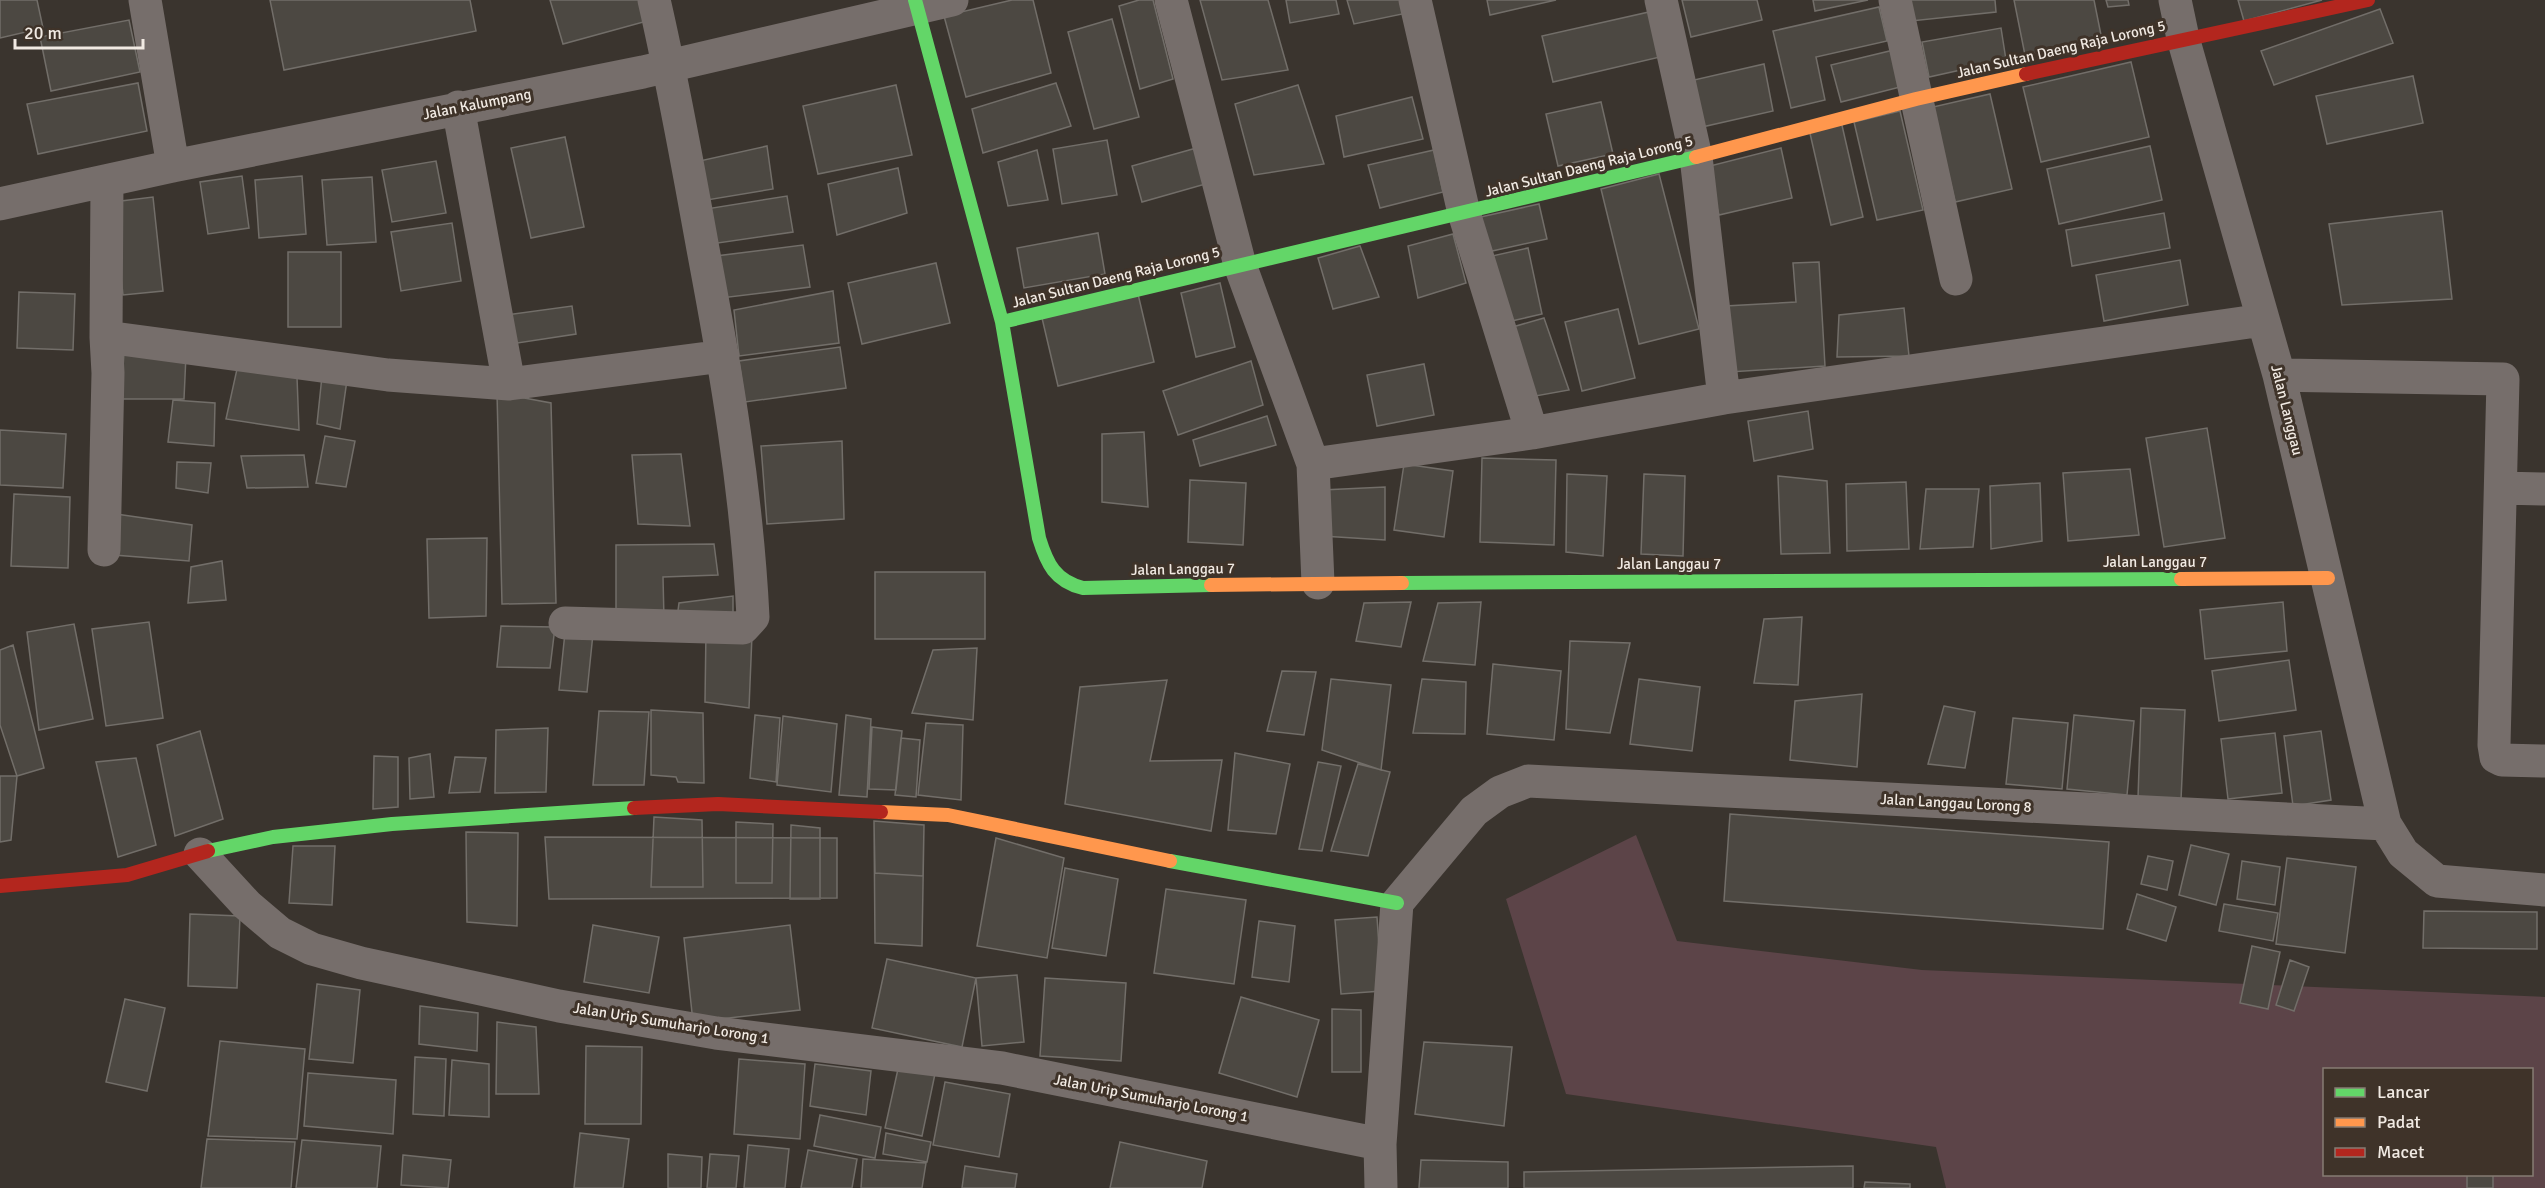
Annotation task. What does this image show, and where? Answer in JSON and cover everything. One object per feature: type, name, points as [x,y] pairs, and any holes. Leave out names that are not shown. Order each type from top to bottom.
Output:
[{"type":"street","points":[[145,0],[173,166]]},
{"type":"street","points":[[565,623],[743,628],[753,617],[738,458],[723,356],[669,65],[654,0]]},
{"type":"street","name":"Jalan Kalumpang","points":[[0,204],[173,166],[669,65],[917,5],[952,0]]},
{"type":"street","points":[[1171,0],[1240,265],[1313,464],[1318,583]]},
{"type":"street","points":[[1415,0],[1464,213],[1532,433]]},
{"type":"street","points":[[1661,0],[1696,157],[1724,399]]},
{"type":"street","points":[[1895,0],[1956,279]]},
{"type":"street","name":"Jalan Langgau","points":[[2175,0],[2183,38],[2279,375],[2385,824],[2403,854],[2437,881],[2545,890]]},
{"type":"street","name":"Jalan Sultan Daeng Raja Lorong 5","points":[[1002,322],[1696,157],[1916,99],[2183,38],[2368,0]]},
{"type":"street","name":"Jalan Langgau 7","points":[[917,5],[1002,322],[1039,538],[1048,567],[1070,585],[1083,588],[1318,583],[2328,578]]},
{"type":"street","points":[[458,107],[509,384]]},
{"type":"street","points":[[104,550],[108,374],[106,337],[107,181]]},
{"type":"street","points":[[1313,464],[1532,433],[1724,399],[2263,320]]},
{"type":"street","points":[[106,337],[388,375],[509,384],[723,356]]},
{"type":"street","points":[[2279,375],[2503,379],[2494,745],[2496,757],[2502,760],[2545,761]]},
{"type":"street","points":[[2501,488],[2545,489]]},
{"type":"street","name":"Jalan Langgau Lorong 8","points":[[1397,903],[1474,811],[1500,792],[1528,781],[2385,824]]},
{"type":"street","points":[[0,886],[127,875],[221,847],[273,837],[392,824],[564,811],[718,804],[948,815],[1084,845],[1397,903],[1380,1144],[1381,1188]]},
{"type":"street","name":"Jalan Urip Sumuharjo Lorong 1","points":[[200,854],[247,905],[280,933],[312,949],[361,963],[559,1006],[706,1031],[1002,1068],[1380,1144]]},
{"type":"shaded area","points":[[1636,835],[1677,941],[1922,970],[2545,997],[2545,1188],[1946,1188],[1936,1147],[1566,1094],[1506,899]]},
{"type":"building","points":[[0,0],[37,0],[43,28],[0,38]]},
{"type":"building","points":[[270,0],[470,0],[476,31],[284,70]]},
{"type":"building","points":[[550,0],[641,0],[647,21],[563,44]]},
{"type":"building","points":[[1012,0],[1033,0],[1051,73],[966,97],[944,16]]},
{"type":"building","points":[[1139,0],[1153,0],[1173,79],[1140,89],[1119,6]]},
{"type":"building","points":[[1200,0],[1268,0],[1288,70],[1222,80]]},
{"type":"building","points":[[1286,0],[1336,0],[1339,14],[1290,23]]},
{"type":"building","points":[[1347,0],[1408,0],[1412,12],[1354,24]]},
{"type":"building","points":[[1487,0],[1556,0],[1490,15]]},
{"type":"building","points":[[1682,0],[1757,0],[1762,20],[1691,37]]},
{"type":"building","points":[[1813,0],[1868,0],[1815,11]]},
{"type":"building","points":[[1908,0],[1995,0],[1996,12],[1911,21]]},
{"type":"building","points":[[2014,0],[2094,0],[2102,40],[2025,55]]},
{"type":"building","points":[[2106,0],[2128,0],[2129,5],[2108,7]]},
{"type":"building","points":[[2238,0],[2322,0],[2244,21]]},
{"type":"building","points":[[1879,7],[1887,41],[1816,57],[1825,100],[1791,108],[1773,31]]},
{"type":"building","points":[[2380,9],[2393,43],[2274,85],[2261,51]]},
{"type":"building","points":[[1649,12],[1660,57],[1553,82],[1542,36]]},
{"type":"building","points":[[1112,19],[1139,117],[1094,129],[1068,32]]},
{"type":"building","points":[[129,20],[140,72],[51,91],[40,37]]},
{"type":"building","points":[[2001,28],[2006,60],[1929,77],[1922,42]]},
{"type":"building","points":[[1898,49],[1908,85],[1841,102],[1831,65]]},
{"type":"building","points":[[2131,62],[2149,137],[2041,162],[2023,87]]},
{"type":"building","points":[[1764,64],[1773,111],[1702,127],[1694,80]]},
{"type":"building","points":[[2413,76],[2423,123],[2327,144],[2316,96]]},
{"type":"building","points":[[138,83],[147,131],[38,154],[27,104]]},
{"type":"building","points":[[1056,83],[1071,126],[983,153],[972,109]]},
{"type":"building","points":[[896,85],[912,155],[818,174],[803,106]]},
{"type":"building","points":[[1298,85],[1324,164],[1254,175],[1235,104]]},
{"type":"building","points":[[1990,94],[2012,189],[1955,202],[1933,107]]},
{"type":"building","points":[[1412,97],[1423,139],[1344,157],[1336,116]]},
{"type":"building","points":[[1601,102],[1613,154],[1558,166],[1546,114]]},
{"type":"building","points":[[1900,111],[1923,210],[1877,220],[1854,122]]},
{"type":"building","points":[[1841,121],[1863,217],[1831,225],[1809,129]]},
{"type":"building","points":[[565,137],[584,227],[531,238],[511,148]]},
{"type":"building","points":[[1107,140],[1117,195],[1062,204],[1053,149]]},
{"type":"building","points":[[767,146],[773,189],[701,201],[695,162]]},
{"type":"building","points":[[2150,146],[2162,200],[2059,224],[2047,169]]},
{"type":"building","points":[[1200,147],[1209,183],[1142,202],[1132,166]]},
{"type":"building","points":[[1781,148],[1792,198],[1719,215],[1706,167]]},
{"type":"building","points":[[1037,150],[1048,200],[1008,206],[998,162]]},
{"type":"building","points":[[1434,150],[1443,192],[1380,208],[1368,165]]},
{"type":"building","points":[[436,161],[446,213],[392,222],[382,170]]},
{"type":"building","points":[[898,168],[907,213],[837,235],[828,184]]},
{"type":"building","points":[[1659,174],[1699,329],[1639,344],[1601,189]]},
{"type":"building","points":[[242,176],[249,228],[208,234],[200,182]]},
{"type":"building","points":[[302,176],[306,234],[259,238],[255,180]]},
{"type":"building","points":[[372,177],[376,242],[327,245],[322,180]]},
{"type":"building","points":[[787,196],[793,232],[711,244],[706,209]]},
{"type":"building","points":[[153,197],[163,291],[123,295],[113,202]]},
{"type":"building","points":[[1539,204],[1547,239],[1483,253],[1476,218]]},
{"type":"building","points":[[2442,211],[2452,299],[2342,305],[2329,224]]},
{"type":"building","points":[[2164,213],[2170,248],[2072,266],[2066,230]]},
{"type":"building","points":[[452,223],[461,281],[401,291],[391,232]]},
{"type":"building","points":[[1098,233],[1105,274],[1024,288],[1017,248]]},
{"type":"building","points":[[1453,234],[1466,283],[1418,298],[1408,246]]},
{"type":"building","points":[[803,245],[810,287],[721,298],[716,256]]},
{"type":"building","points":[[1360,246],[1379,297],[1333,309],[1318,258]]},
{"type":"building","points":[[1528,248],[1542,314],[1507,322],[1492,256]]},
{"type":"building","points":[[288,252],[341,252],[341,327],[288,327]]},
{"type":"building","points":[[2180,260],[2188,305],[2104,321],[2096,275]]},
{"type":"building","points":[[1819,262],[1825,366],[1729,372],[1725,306],[1796,302],[1793,263]]},
{"type":"building","points":[[936,263],[950,323],[862,344],[848,283]]},
{"type":"building","points":[[1220,283],[1235,347],[1196,357],[1181,293]]},
{"type":"building","points":[[833,291],[839,343],[739,356],[734,310]]},
{"type":"building","points":[[19,292],[75,294],[73,350],[17,348]]},
{"type":"building","points":[[1138,294],[1154,362],[1058,386],[1042,318]]},
{"type":"building","points":[[572,306],[576,334],[511,344],[507,315]]},
{"type":"building","points":[[1904,308],[1909,356],[1837,357],[1839,315]]},
{"type":"building","points":[[1618,309],[1635,378],[1582,391],[1565,322]]},
{"type":"building","points":[[1544,318],[1569,390],[1530,397],[1509,328]]},
{"type":"building","points":[[840,347],[846,388],[745,402],[739,361]]},
{"type":"building","points":[[124,352],[186,355],[184,399],[121,399]]},
{"type":"building","points":[[1251,361],[1263,405],[1178,435],[1163,391]]},
{"type":"building","points":[[1424,364],[1434,415],[1377,426],[1367,375]]},
{"type":"building","points":[[237,369],[297,377],[299,430],[226,419]]},
{"type":"building","points":[[322,376],[347,380],[340,429],[317,424]]},
{"type":"building","points":[[497,393],[551,403],[556,603],[502,604]]},
{"type":"building","points":[[173,400],[215,403],[214,446],[168,442]]},
{"type":"building","points":[[1808,411],[1813,449],[1754,461],[1748,421]]},
{"type":"building","points":[[1267,416],[1276,445],[1200,466],[1193,440]]},
{"type":"building","points":[[2207,428],[2225,538],[2164,547],[2146,438]]},
{"type":"building","points":[[0,430],[66,434],[63,488],[0,485]]},
{"type":"building","points":[[1144,432],[1148,507],[1102,502],[1102,434]]},
{"type":"building","points":[[325,436],[355,441],[346,487],[316,483]]},
{"type":"building","points":[[842,441],[844,519],[767,524],[761,446]]},
{"type":"building","points":[[681,454],[690,526],[638,524],[632,455]]},
{"type":"building","points":[[304,455],[308,487],[247,488],[241,456]]},
{"type":"building","points":[[1482,458],[1556,460],[1554,545],[1480,542]]},
{"type":"building","points":[[177,462],[211,463],[208,493],[176,488]]},
{"type":"building","points":[[1404,464],[1453,471],[1444,537],[1394,530]]},
{"type":"building","points":[[2130,469],[2139,535],[2068,541],[2063,473]]},
{"type":"building","points":[[1567,474],[1607,476],[1603,556],[1566,552]]},
{"type":"building","points":[[1644,474],[1685,476],[1683,556],[1641,554]]},
{"type":"building","points":[[1778,476],[1827,481],[1830,553],[1781,554]]},
{"type":"building","points":[[1190,480],[1246,483],[1243,545],[1188,542]]},
{"type":"building","points":[[1906,482],[1909,549],[1847,551],[1846,484]]},
{"type":"building","points":[[2040,483],[2042,541],[1991,549],[1990,486]]},
{"type":"building","points":[[1385,487],[1385,540],[1322,536],[1322,490]]},
{"type":"building","points":[[1926,489],[1979,489],[1973,547],[1920,549]]},
{"type":"building","points":[[14,494],[70,497],[68,568],[11,566]]},
{"type":"building","points":[[116,514],[192,525],[189,561],[114,555]]},
{"type":"building","points":[[487,538],[486,616],[429,618],[427,539]]},
{"type":"building","points":[[714,544],[718,575],[663,577],[664,619],[616,614],[616,545]]},
{"type":"building","points":[[222,561],[226,600],[188,603],[191,567]]},
{"type":"building","points":[[875,572],[985,572],[985,639],[875,639]]},
{"type":"building","points":[[733,596],[733,627],[676,626],[679,603]]},
{"type":"building","points":[[1411,602],[1401,647],[1356,641],[1364,603]]},
{"type":"building","points":[[1481,602],[1475,665],[1423,661],[1438,603]]},
{"type":"building","points":[[2283,602],[2287,651],[2205,659],[2200,610]]},
{"type":"building","points":[[1802,617],[1798,685],[1754,683],[1764,619]]},
{"type":"building","points":[[149,622],[163,718],[106,726],[92,629]]},
{"type":"building","points":[[566,623],[594,624],[587,692],[559,690]]},
{"type":"building","points":[[74,624],[93,719],[39,730],[27,632]]},
{"type":"building","points":[[501,626],[555,627],[550,668],[497,667]]},
{"type":"building","points":[[706,630],[752,635],[749,708],[705,702]]},
{"type":"building","points":[[1570,641],[1630,643],[1610,733],[1566,729]]},
{"type":"building","points":[[13,645],[44,768],[17,776],[0,725],[0,650]]},
{"type":"building","points":[[977,648],[973,720],[912,713],[933,650]]},
{"type":"building","points":[[2289,660],[2296,710],[2219,721],[2212,671]]},
{"type":"building","points":[[1493,664],[1561,671],[1554,740],[1487,734]]},
{"type":"building","points":[[1282,671],[1316,672],[1304,735],[1267,731]]},
{"type":"building","points":[[1331,679],[1391,685],[1381,770],[1322,750]]},
{"type":"building","points":[[1422,679],[1466,682],[1465,734],[1413,733]]},
{"type":"building","points":[[1639,679],[1700,687],[1692,751],[1630,744]]},
{"type":"building","points":[[1167,680],[1150,761],[1222,760],[1211,831],[1065,804],[1080,687]]},
{"type":"building","points":[[1862,694],[1857,767],[1790,760],[1795,701]]},
{"type":"building","points":[[1944,706],[1975,712],[1965,768],[1928,764]]},
{"type":"building","points":[[2141,708],[2185,710],[2181,800],[2138,798]]},
{"type":"building","points":[[651,710],[703,713],[704,783],[678,782],[676,777],[651,775]]},
{"type":"building","points":[[599,711],[649,712],[644,785],[593,785]]},
{"type":"building","points":[[755,715],[780,718],[776,782],[750,778]]},
{"type":"building","points":[[846,715],[871,719],[867,797],[839,795]]},
{"type":"building","points":[[2074,715],[2134,721],[2127,795],[2067,789]]},
{"type":"building","points":[[783,716],[837,724],[831,792],[777,785]]},
{"type":"building","points":[[2013,718],[2068,723],[2062,789],[2006,784]]},
{"type":"building","points":[[926,723],[963,725],[961,800],[918,795]]},
{"type":"building","points":[[872,727],[902,731],[896,790],[869,789]]},
{"type":"building","points":[[548,728],[546,792],[495,793],[496,730]]},
{"type":"building","points":[[200,731],[223,819],[175,836],[157,745]]},
{"type":"building","points":[[2321,731],[2331,800],[2293,806],[2284,736]]},
{"type":"building","points":[[2275,733],[2282,793],[2228,799],[2221,739]]},
{"type":"building","points":[[901,738],[920,740],[916,797],[895,795]]},
{"type":"building","points":[[1235,753],[1290,764],[1276,834],[1228,830]]},
{"type":"building","points":[[430,754],[434,797],[410,799],[409,758]]},
{"type":"building","points":[[374,756],[398,757],[398,807],[373,809]]},
{"type":"building","points":[[455,757],[486,758],[480,792],[449,793]]},
{"type":"building","points":[[136,758],[156,845],[118,857],[96,762]]},
{"type":"building","points":[[1318,762],[1341,766],[1322,851],[1299,849]]},
{"type":"building","points":[[1358,764],[1390,772],[1368,856],[1331,851]]},
{"type":"building","points":[[0,776],[17,776],[11,840],[0,842]]},
{"type":"building","points":[[1730,814],[2109,842],[2103,929],[1724,901]]},
{"type":"building","points":[[654,817],[702,820],[703,887],[651,887]]},
{"type":"building","points":[[874,821],[924,825],[922,946],[875,943]]},
{"type":"building","points":[[874,821],[924,825],[923,876],[875,873]]},
{"type":"building","points":[[736,822],[773,824],[772,883],[736,883]]},
{"type":"building","points":[[791,825],[820,828],[820,899],[790,899]]},
{"type":"building","points":[[466,832],[518,833],[517,926],[467,922]]},
{"type":"building","points":[[545,837],[837,838],[837,898],[549,899]]},
{"type":"building","points":[[996,838],[1064,858],[1047,958],[977,946]]},
{"type":"building","points":[[2191,845],[2229,854],[2216,905],[2179,895]]},
{"type":"building","points":[[293,846],[335,846],[332,905],[289,903]]},
{"type":"building","points":[[2148,856],[2173,861],[2167,890],[2141,884]]},
{"type":"building","points":[[2287,858],[2356,867],[2345,953],[2276,944]]},
{"type":"building","points":[[2242,861],[2280,867],[2275,905],[2237,899]]},
{"type":"building","points":[[1065,868],[1118,879],[1106,956],[1052,948]]},
{"type":"building","points":[[1166,889],[1246,900],[1234,984],[1154,973]]},
{"type":"building","points":[[2137,894],[2176,907],[2166,941],[2127,929]]},
{"type":"building","points":[[2224,904],[2278,913],[2273,941],[2219,931]]},
{"type":"building","points":[[2424,911],[2537,912],[2537,949],[2423,948]]},
{"type":"building","points":[[190,914],[240,916],[237,988],[188,986]]},
{"type":"building","points":[[1377,917],[1382,991],[1341,994],[1335,920]]},
{"type":"building","points":[[1259,921],[1295,926],[1289,982],[1252,977]]},
{"type":"building","points":[[593,925],[659,937],[649,993],[584,982]]},
{"type":"building","points":[[790,925],[800,1010],[693,1022],[684,938]]},
{"type":"building","points":[[2252,946],[2280,952],[2268,1009],[2240,1003]]},
{"type":"building","points":[[887,959],[976,978],[962,1047],[872,1028]]},
{"type":"building","points":[[2290,960],[2309,967],[2294,1011],[2276,1005]]},
{"type":"building","points":[[1017,975],[1024,1042],[982,1046],[976,978]]},
{"type":"building","points":[[1045,978],[1126,983],[1121,1061],[1040,1056]]},
{"type":"building","points":[[317,984],[360,990],[353,1063],[309,1059]]},
{"type":"building","points":[[1241,997],[1319,1020],[1297,1097],[1219,1073]]},
{"type":"building","points":[[125,999],[165,1008],[147,1091],[106,1082]]},
{"type":"building","points":[[420,1006],[478,1013],[477,1051],[419,1044]]},
{"type":"building","points":[[1332,1009],[1361,1010],[1361,1072],[1332,1072]]},
{"type":"building","points":[[497,1022],[536,1027],[539,1094],[496,1094]]},
{"type":"building","points":[[220,1041],[305,1049],[297,1139],[208,1136]]},
{"type":"building","points":[[1424,1042],[1512,1047],[1504,1126],[1415,1114]]},
{"type":"building","points":[[586,1046],[642,1047],[641,1124],[585,1124]]},
{"type":"building","points":[[415,1057],[446,1059],[444,1116],[413,1114]]},
{"type":"building","points":[[739,1059],[805,1064],[800,1139],[734,1134]]},
{"type":"building","points":[[452,1060],[489,1064],[489,1117],[449,1115]]},
{"type":"building","points":[[900,1060],[936,1069],[922,1136],[885,1128]]},
{"type":"building","points":[[815,1064],[871,1071],[866,1115],[810,1106]]},
{"type":"building","points":[[308,1073],[396,1080],[393,1134],[304,1126]]},
{"type":"building","points":[[945,1082],[1010,1094],[999,1157],[933,1145]]},
{"type":"building","points":[[820,1115],[881,1127],[875,1158],[814,1146]]},
{"type":"building","points":[[580,1133],[629,1139],[623,1188],[574,1188]]},
{"type":"building","points":[[886,1133],[931,1142],[927,1162],[883,1154]]},
{"type":"building","points":[[207,1139],[295,1142],[291,1188],[201,1188]]},
{"type":"building","points":[[302,1140],[381,1146],[377,1188],[296,1188]]},
{"type":"building","points":[[1120,1142],[1207,1161],[1202,1188],[1110,1188]]},
{"type":"building","points":[[748,1145],[789,1149],[785,1188],[744,1188]]},
{"type":"building","points":[[808,1150],[857,1159],[852,1188],[801,1188]]},
{"type":"building","points":[[668,1154],[702,1157],[701,1188],[668,1188]]},
{"type":"building","points":[[710,1154],[739,1156],[736,1188],[707,1188]]},
{"type":"building","points":[[403,1155],[451,1160],[448,1188],[401,1185]]},
{"type":"building","points":[[863,1159],[926,1163],[922,1188],[861,1188]]},
{"type":"building","points":[[1421,1160],[1508,1162],[1508,1188],[1419,1188]]},
{"type":"building","points":[[965,1166],[1017,1174],[1015,1188],[962,1188]]},
{"type":"building","points":[[1853,1166],[1853,1188],[1524,1188],[1524,1172]]},
{"type":"building","points":[[2467,1176],[2493,1176],[2493,1188],[2467,1188]]},
{"type":"building","points":[[1865,1182],[1910,1184],[1910,1188],[1864,1188]]},
{"type":"traffic: fast","points":[[915,0],[1002,322],[1039,538],[1045,556],[1059,576],[1083,588],[1211,585]]},
{"type":"traffic: fast","points":[[1002,322],[1696,157]]},
{"type":"traffic: fast","points":[[1402,583],[2181,579]]},
{"type":"traffic: fast","points":[[208,851],[273,837],[392,824],[634,808]]},
{"type":"traffic: fast","points":[[1170,861],[1397,903]]},
{"type":"traffic: slow","points":[[1696,157],[1916,99],[2026,74]]},
{"type":"traffic: slow","points":[[2181,579],[2328,578]]},
{"type":"traffic: slow","points":[[1211,585],[1402,583]]},
{"type":"traffic: slow","points":[[881,812],[948,815],[1170,861]]},
{"type":"traffic: jam","points":[[2026,74],[2368,0]]},
{"type":"traffic: jam","points":[[634,808],[718,804],[881,812]]},
{"type":"traffic: jam","points":[[0,886],[127,875],[208,851]]}]
